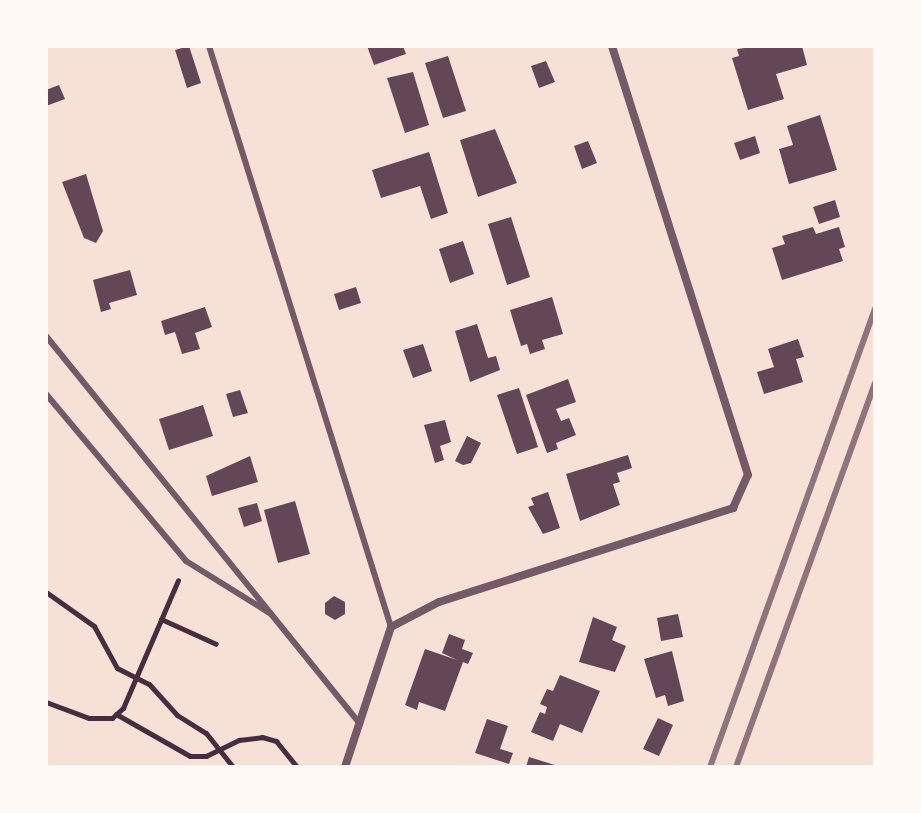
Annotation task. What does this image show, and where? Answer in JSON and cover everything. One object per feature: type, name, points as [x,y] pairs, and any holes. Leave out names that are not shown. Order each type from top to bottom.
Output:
[{"type":"street","points":[[345,767],[391,627],[439,602],[733,508],[748,475],[612,46]]},
{"type":"lane","points":[[209,46],[391,627]]},
{"type":"lane","points":[[46,336],[278,618],[360,724]]},
{"type":"lane","points":[[46,394],[186,561],[278,618]]},
{"type":"path","points":[[116,714],[138,677],[186,561]]},
{"type":"path","points":[[46,592],[94,626],[117,668],[138,677],[218,749],[233,767]]},
{"type":"path","points":[[161,619],[216,644]]},
{"type":"path","points":[[46,702],[89,718],[116,714],[190,756],[206,756],[218,749],[262,737],[276,741],[297,767]]},
{"type":"building","points":[[189,46],[201,83],[187,88],[175,50]]},
{"type":"building","points":[[367,46],[403,46],[406,54],[374,65]]},
{"type":"building","points":[[802,46],[807,65],[776,74],[784,99],[748,110],[732,58],[739,56],[737,49]]},
{"type":"building","points":[[448,56],[466,111],[443,118],[425,63]]},
{"type":"building","points":[[546,61],[555,82],[539,88],[531,66]]},
{"type":"building","points":[[413,72],[429,125],[405,133],[387,78]]},
{"type":"building","points":[[59,85],[65,99],[46,106],[46,90]]},
{"type":"building","points":[[820,115],[837,170],[789,184],[779,149],[793,145],[787,126]]},
{"type":"building","points":[[495,129],[517,183],[478,197],[460,140]]},
{"type":"building","points":[[755,136],[760,153],[740,160],[734,143]]},
{"type":"building","points":[[588,141],[597,163],[582,169],[574,146]]},
{"type":"building","points":[[429,152],[448,213],[431,219],[420,186],[381,198],[372,170]]},
{"type":"building","points":[[86,174],[103,231],[96,243],[84,238],[62,182]]},
{"type":"building","points":[[835,200],[840,217],[819,224],[813,207]]},
{"type":"building","points":[[511,217],[530,277],[507,285],[488,224]]},
{"type":"building","points":[[813,227],[816,234],[839,227],[845,247],[839,249],[843,261],[782,280],[772,248],[785,244],[782,236]]},
{"type":"building","points":[[463,241],[474,274],[450,283],[439,249]]},
{"type":"building","points":[[130,270],[137,295],[109,303],[111,309],[101,312],[93,280]]},
{"type":"building","points":[[356,287],[361,303],[339,310],[334,294]]},
{"type":"building","points":[[552,297],[563,334],[542,340],[545,349],[530,354],[527,344],[521,346],[510,310]]},
{"type":"building","points":[[205,307],[212,327],[195,333],[200,349],[182,354],[175,332],[165,335],[161,321]]},
{"type":"building","points":[[477,324],[488,358],[496,356],[500,370],[470,382],[455,331]]},
{"type":"building","points":[[798,339],[804,357],[796,359],[803,382],[764,394],[757,372],[774,367],[768,349]]},
{"type":"building","points":[[423,344],[432,371],[413,378],[403,350]]},
{"type":"building","points":[[568,379],[576,402],[556,409],[561,421],[569,418],[576,435],[556,443],[558,449],[547,453],[526,395]]},
{"type":"building","points":[[519,388],[538,447],[517,454],[497,395]]},
{"type":"building","points":[[240,390],[248,413],[233,417],[226,394]]},
{"type":"building","points":[[203,405],[213,436],[169,450],[159,419]]},
{"type":"building","points":[[445,420],[451,442],[440,446],[444,460],[435,463],[424,425]]},
{"type":"building","points":[[467,436],[481,443],[471,463],[463,465],[455,461]]},
{"type":"building","points":[[628,455],[632,468],[617,473],[620,482],[613,484],[620,505],[580,521],[566,474]]},
{"type":"building","points":[[250,456],[258,482],[212,496],[206,476]]},
{"type":"building","points":[[548,492],[560,528],[543,534],[528,507],[534,505],[531,498]]},
{"type":"building","points":[[295,501],[310,554],[278,563],[264,510]]},
{"type":"building","points":[[257,503],[262,521],[244,527],[238,508]]},
{"type":"building","points":[[334,596],[345,602],[345,614],[335,620],[325,614],[325,603]]},
{"type":"building","points":[[678,614],[683,637],[661,641],[657,618]]},
{"type":"building","points":[[593,617],[617,627],[612,640],[626,646],[615,672],[579,662]]},
{"type":"building","points":[[449,634],[465,640],[462,649],[473,653],[468,664],[463,662],[445,711],[419,702],[417,710],[405,705],[425,649],[457,660],[442,653]]},
{"type":"building","points":[[672,651],[684,701],[668,706],[665,695],[656,698],[644,659]]},
{"type":"building","points":[[560,675],[600,691],[582,733],[560,724],[553,741],[531,732],[540,712],[545,714],[547,707],[540,704],[547,689],[553,691]]},
{"type":"building","points":[[658,718],[673,725],[659,756],[643,749]]},
{"type":"building","points":[[487,719],[508,726],[500,749],[513,753],[509,764],[475,753]]},
{"type":"building","points":[[529,757],[558,766],[558,767],[526,767]]},
{"type":"railway","points":[[710,767],[875,309]]},
{"type":"railway","points":[[736,767],[875,383]]}]
